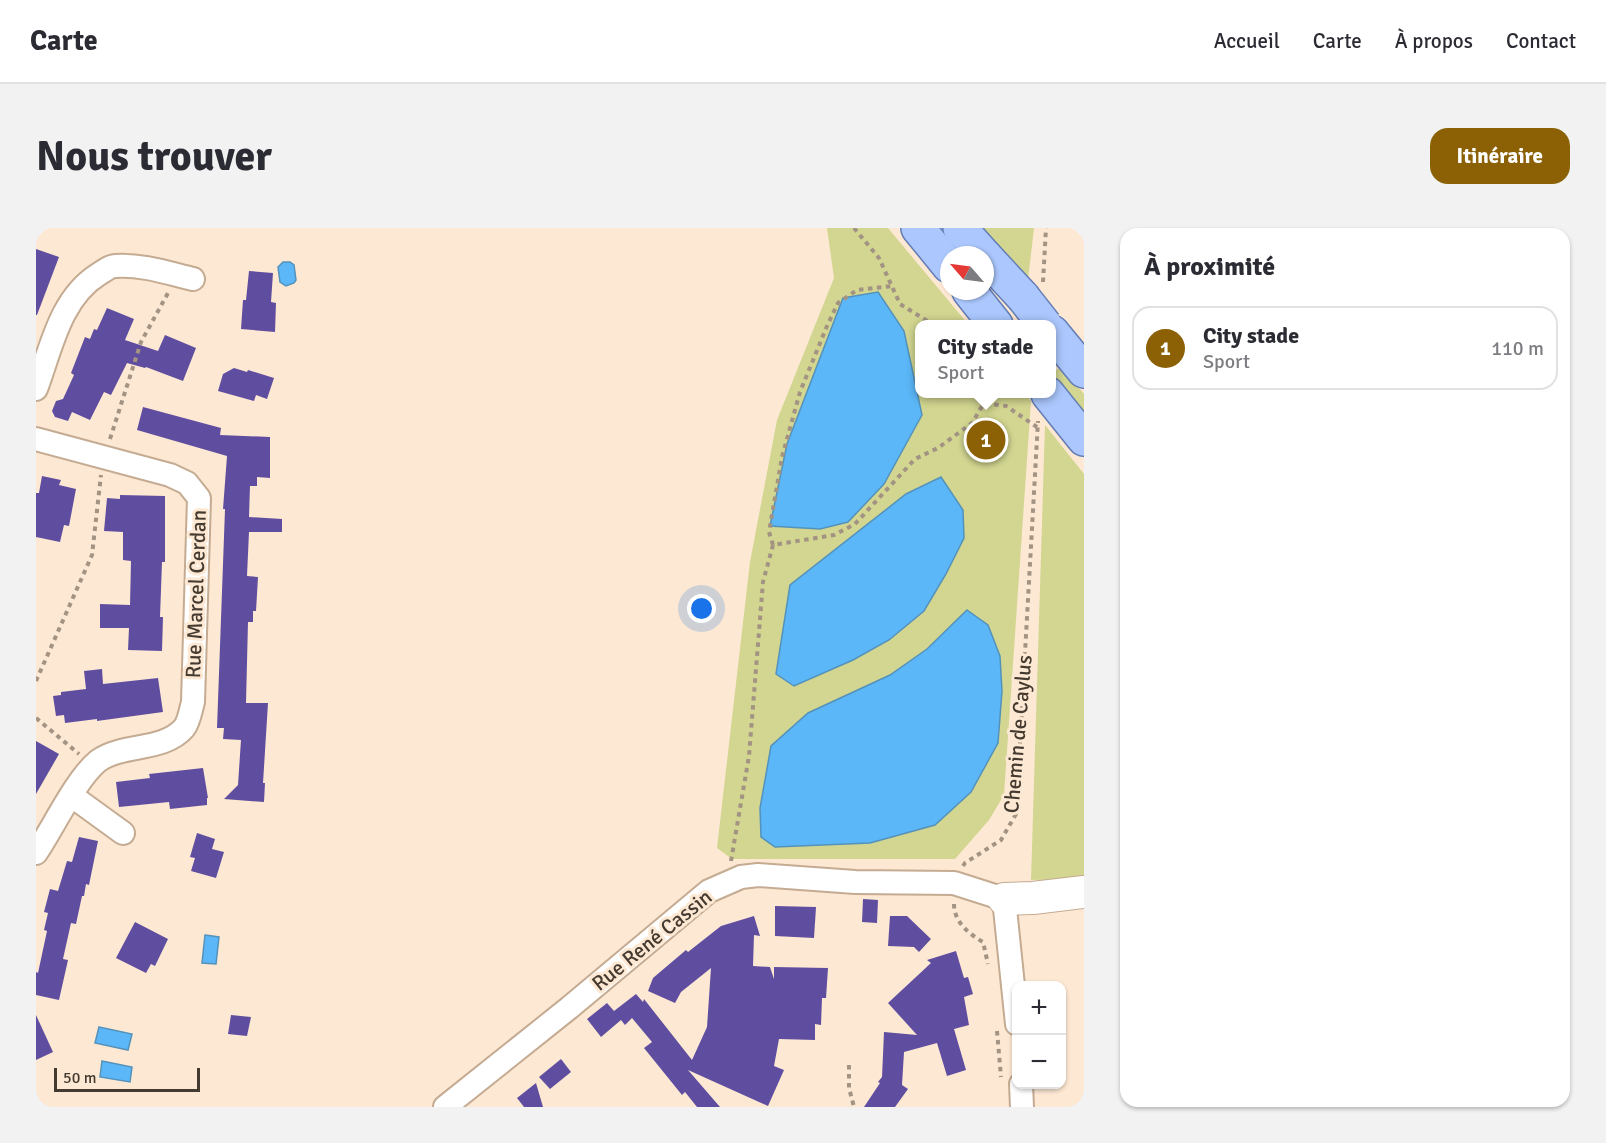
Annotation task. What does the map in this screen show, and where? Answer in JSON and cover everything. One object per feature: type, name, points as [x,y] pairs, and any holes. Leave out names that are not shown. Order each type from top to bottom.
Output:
[{"type":"main road","points":[[918,228],[940,255]]},
{"type":"main road","points":[[960,228],[977,246]]},
{"type":"main road","points":[[994,262],[1033,293],[1044,320]]},
{"type":"main road","points":[[976,300],[993,320]]},
{"type":"main road","points":[[1056,337],[1084,371]]},
{"type":"main road","points":[[1044,409],[1084,440]]},
{"type":"street","points":[[36,389],[66,309],[75,294],[94,277],[113,266],[146,268],[186,278]]},
{"type":"street","name":"Rue Marcel Cerdan","points":[[36,439],[170,475],[187,483],[199,498],[193,702],[184,727],[164,741],[123,751],[100,760],[83,777],[36,853]]},
{"type":"street","points":[[72,796],[123,833]]},
{"type":"street","name":"Rue René Cassin","points":[[445,1107],[709,891],[729,881],[758,875],[855,882],[954,883],[1004,899]]},
{"type":"street","points":[[1006,1023],[1004,899],[1084,892]]},
{"type":"street","points":[[1011,1082],[1022,1107]]},
{"type":"path","points":[[854,228],[879,258],[900,304],[925,320]]},
{"type":"path","points":[[1033,293],[1046,228]]},
{"type":"path","points":[[36,681],[92,555],[105,457],[141,342],[186,278]]},
{"type":"path","points":[[729,881],[748,756],[763,582],[773,545],[769,531],[782,457],[800,392],[838,303],[857,290],[892,286]]},
{"type":"path","points":[[977,398],[984,403],[1044,409]]},
{"type":"path","points":[[773,545],[834,535],[855,524],[915,459],[938,448],[972,423],[984,403]]},
{"type":"path","name":"Chemin de Caylus","points":[[954,883],[965,863],[1001,840],[1016,814],[1044,409]]},
{"type":"path","points":[[36,718],[94,766]]},
{"type":"path","points":[[954,883],[954,911],[967,933],[983,942],[988,967]]},
{"type":"path","points":[[1006,1023],[1011,1082]]},
{"type":"path","points":[[849,1065],[849,1088],[854,1107]]},
{"type":"green space","points":[[827,228],[888,228],[940,290],[940,300],[948,300],[965,320],[915,320],[915,398],[1028,398],[1031,401],[1004,795],[989,820],[955,859],[732,859],[717,848],[750,562],[777,420],[834,278]]},
{"type":"green space","points":[[983,228],[1034,228],[1028,280]]},
{"type":"green space","points":[[1061,366],[1084,394],[1084,418],[1056,382],[1056,370]]},
{"type":"green space","points":[[1045,425],[1084,474],[1084,879],[1031,880]]},
{"type":"water","points":[[283,262],[290,262],[294,265],[296,280],[286,286],[280,282],[278,267]]},
{"type":"water","points":[[878,292],[904,331],[915,382],[915,398],[918,398],[922,415],[884,484],[848,522],[820,529],[770,526],[787,444],[843,298]]},
{"type":"water","points":[[941,477],[963,510],[964,538],[924,611],[889,640],[853,660],[794,686],[776,674],[790,585],[906,494]]},
{"type":"water","points":[[967,610],[988,625],[1000,656],[1002,691],[998,743],[971,792],[935,825],[870,843],[775,847],[761,837],[760,808],[771,746],[808,713],[890,675],[927,649]]},
{"type":"water","points":[[205,935],[219,937],[216,964],[202,963]]},
{"type":"water","points":[[99,1027],[132,1034],[128,1050],[95,1043]]},
{"type":"water","points":[[102,1061],[132,1067],[130,1082],[100,1077]]},
{"type":"building","points":[[36,249],[59,257],[37,315],[36,315]]},
{"type":"building","points":[[249,271],[273,273],[271,302],[276,303],[275,332],[241,329],[243,300],[246,300]]},
{"type":"building","points":[[107,308],[134,319],[125,340],[158,351],[165,335],[196,348],[183,381],[146,367],[127,363],[111,395],[104,392],[90,420],[72,412],[68,421],[55,417],[52,411],[56,401],[63,399],[74,375],[71,373],[85,337],[90,339],[94,329],[97,330]]},
{"type":"building","points":[[234,368],[274,378],[267,399],[256,395],[254,401],[218,391],[223,374]]},
{"type":"building","points":[[143,407],[221,428],[220,435],[270,437],[270,478],[257,477],[257,486],[250,486],[249,517],[282,519],[282,532],[249,532],[247,576],[258,577],[256,611],[253,611],[253,622],[248,622],[246,703],[268,703],[264,802],[224,799],[238,785],[241,740],[223,739],[224,728],[217,728],[225,509],[223,509],[227,456],[137,430]]},
{"type":"building","points":[[42,476],[61,480],[59,485],[76,489],[69,526],[64,525],[60,542],[36,537],[36,493],[39,493]]},
{"type":"building","points":[[120,495],[165,496],[165,562],[162,562],[160,617],[163,617],[162,651],[128,650],[129,628],[100,628],[100,604],[130,605],[131,561],[123,560],[123,532],[104,531],[107,498],[120,499]]},
{"type":"building","points":[[102,669],[103,684],[158,678],[163,712],[65,723],[64,715],[56,716],[53,696],[61,695],[61,692],[86,689],[84,671]]},
{"type":"building","points":[[36,741],[59,754],[36,794]]},
{"type":"building","points":[[203,768],[207,805],[170,809],[169,802],[119,807],[116,782],[150,778],[149,774]]},
{"type":"building","points":[[197,833],[215,839],[212,849],[224,852],[216,878],[191,871],[195,858],[190,857]]},
{"type":"building","points":[[79,837],[98,841],[89,885],[86,884],[84,896],[82,896],[76,924],[71,923],[63,959],[68,960],[59,1000],[36,995],[36,972],[38,973],[47,931],[44,930],[48,913],[44,912],[50,889],[58,891],[67,861],[72,862]]},
{"type":"building","points":[[863,899],[878,900],[877,923],[862,922]]},
{"type":"building","points":[[775,906],[816,907],[814,938],[775,936]]},
{"type":"building","points":[[754,916],[760,936],[754,935],[753,966],[770,967],[774,979],[774,967],[828,968],[826,998],[822,998],[821,1025],[815,1024],[815,1040],[779,1039],[774,1066],[784,1070],[768,1106],[688,1070],[720,1107],[697,1107],[685,1092],[682,1095],[644,1048],[652,1042],[632,1018],[625,1025],[621,1020],[601,1037],[587,1019],[607,1003],[614,1011],[636,994],[643,1002],[644,999],[692,1060],[707,1027],[711,968],[681,992],[675,1003],[648,991],[653,978],[686,950],[688,952],[721,926]]},
{"type":"building","points":[[890,916],[907,916],[931,939],[919,952],[914,947],[888,946]]},
{"type":"building","points":[[135,922],[168,939],[155,966],[151,964],[146,973],[116,958]]},
{"type":"building","points":[[956,951],[964,978],[968,977],[973,994],[964,997],[969,1025],[954,1029],[966,1070],[947,1076],[937,1043],[904,1052],[902,1085],[908,1089],[895,1107],[864,1107],[882,1077],[884,1032],[917,1035],[888,1003],[931,963],[927,960]]},
{"type":"building","points":[[36,1015],[53,1052],[36,1060]]},
{"type":"building","points":[[231,1015],[251,1017],[247,1036],[228,1034]]},
{"type":"building","points":[[561,1059],[571,1072],[550,1089],[539,1077]]},
{"type":"building","points":[[536,1083],[543,1107],[524,1107],[517,1098]]},
{"type":"place","name":"City stade","points":[[986,440]]}]
